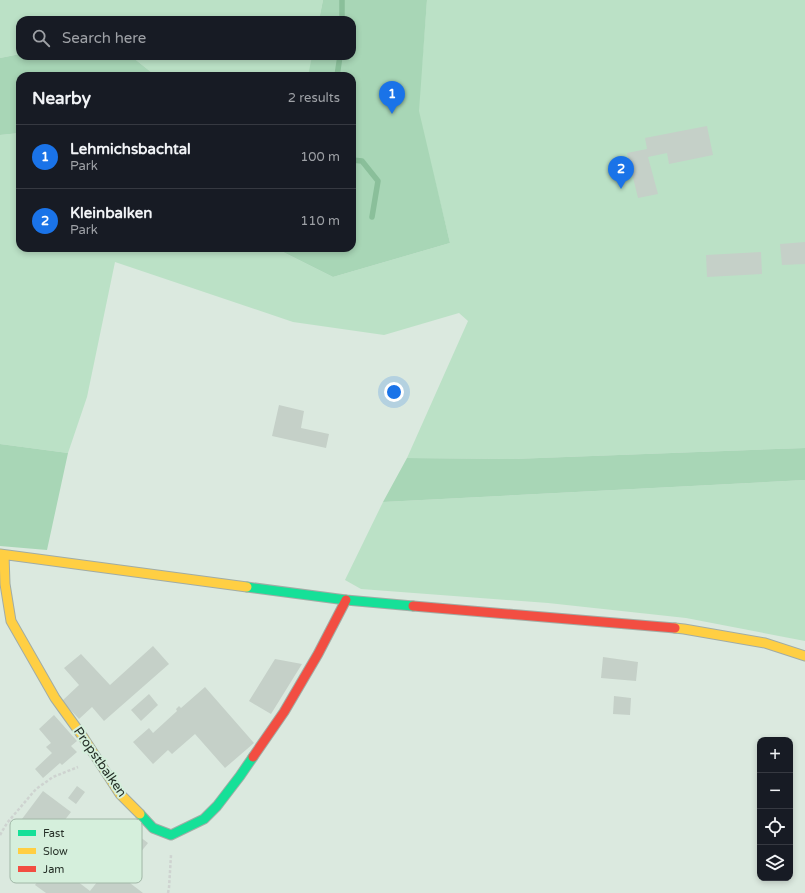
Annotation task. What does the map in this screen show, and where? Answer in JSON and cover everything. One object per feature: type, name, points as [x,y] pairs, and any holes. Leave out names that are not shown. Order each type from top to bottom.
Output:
[{"type":"street","points":[[2,554],[346,600],[684,630],[765,643],[805,656]]},
{"type":"street","name":"Propstbalken","points":[[2,554],[11,621],[55,698],[83,737],[120,794],[153,828],[171,835]]},
{"type":"street","points":[[171,835],[204,819],[217,806],[240,776],[284,712],[318,654],[346,600]]},
{"type":"path","points":[[10,819],[36,789],[53,777],[97,759]]},
{"type":"path","points":[[0,835],[10,819]]},
{"type":"path","points":[[168,893],[171,867],[171,835]]},
{"type":"green space","points":[[0,0],[323,0],[320,16],[16,16],[16,55],[0,58]]},
{"type":"green space","points":[[323,0],[427,0],[419,111],[450,243],[333,277],[283,252],[356,252],[356,72],[309,72],[311,60],[356,60],[356,16],[320,16]]},
{"type":"green space","points":[[325,0],[349,16],[347,16]]},
{"type":"green space","points":[[427,0],[805,0],[805,448],[513,459],[407,458],[468,321],[459,313],[384,335],[293,322],[115,262],[87,397],[68,453],[0,444],[0,135],[16,133],[16,252],[283,252],[333,277],[450,243],[425,140],[356,229],[356,72],[151,72],[136,60],[356,60],[356,20],[422,64]]},
{"type":"green space","points":[[16,55],[16,60],[136,60],[151,72],[16,72],[16,133],[0,135],[0,58]]},
{"type":"green space","points":[[0,444],[68,453],[47,550],[0,546]]},
{"type":"green space","points":[[805,448],[805,480],[383,502],[407,458],[513,459]]},
{"type":"green space","points":[[805,480],[805,641],[686,618],[548,603],[361,589],[345,580],[383,502]]},
{"type":"building","points":[[707,126],[713,155],[669,164],[667,153],[648,157],[658,194],[638,198],[627,153],[647,149],[645,138]]},
{"type":"building","points":[[805,242],[805,264],[782,265],[780,244]]},
{"type":"building","points":[[761,252],[762,274],[707,277],[706,255]]},
{"type":"building","points":[[279,405],[304,411],[301,428],[329,434],[326,448],[272,436]]},
{"type":"building","points":[[153,646],[169,664],[104,721],[92,707],[79,719],[62,701],[79,685],[64,668],[81,654],[110,685]]},
{"type":"building","points":[[603,657],[638,662],[636,681],[601,678]]},
{"type":"building","points":[[275,659],[302,664],[271,714],[249,701]]},
{"type":"building","points":[[205,687],[254,743],[225,768],[195,734],[172,754],[168,750],[153,764],[133,742],[149,728],[153,733],[177,711],[176,709],[179,706],[181,708]]},
{"type":"building","points":[[149,694],[158,705],[141,721],[131,710]]},
{"type":"building","points":[[614,696],[631,698],[630,715],[613,714]]},
{"type":"building","points":[[54,715],[77,741],[71,746],[77,752],[62,765],[60,763],[43,778],[35,769],[52,753],[46,747],[51,743],[39,729]]},
{"type":"building","points":[[77,786],[85,792],[76,804],[68,798]]},
{"type":"building","points":[[43,791],[71,812],[66,819],[22,819]]},
{"type":"building","points":[[142,838],[148,843],[142,850]]},
{"type":"building","points":[[36,883],[80,883],[90,891],[96,883],[130,883],[143,893],[46,893],[35,885]]},
{"type":"waterway","points":[[342,0],[342,16]]},
{"type":"waterway","points":[[338,72],[339,60]]},
{"type":"waterway","points":[[356,160],[362,161],[378,181],[372,217]]},
{"type":"traffic: fast","points":[[247,587],[346,600],[413,606]]},
{"type":"traffic: fast","points":[[140,814],[153,828],[171,835],[204,819],[217,806],[253,757]]},
{"type":"traffic: slow","points":[[0,554],[247,587]]},
{"type":"traffic: slow","points":[[4,555],[5,584],[11,621],[55,698],[83,737],[120,794],[140,814]]},
{"type":"traffic: slow","points":[[675,628],[765,643],[805,656]]},
{"type":"traffic: jam","points":[[253,757],[284,712],[318,654],[346,600]]},
{"type":"traffic: jam","points":[[413,606],[675,628]]},
{"type":"place","name":"Lehmichsbachtal","points":[[392,114]]},
{"type":"place","name":"Kleinbalken","points":[[621,189]]}]
